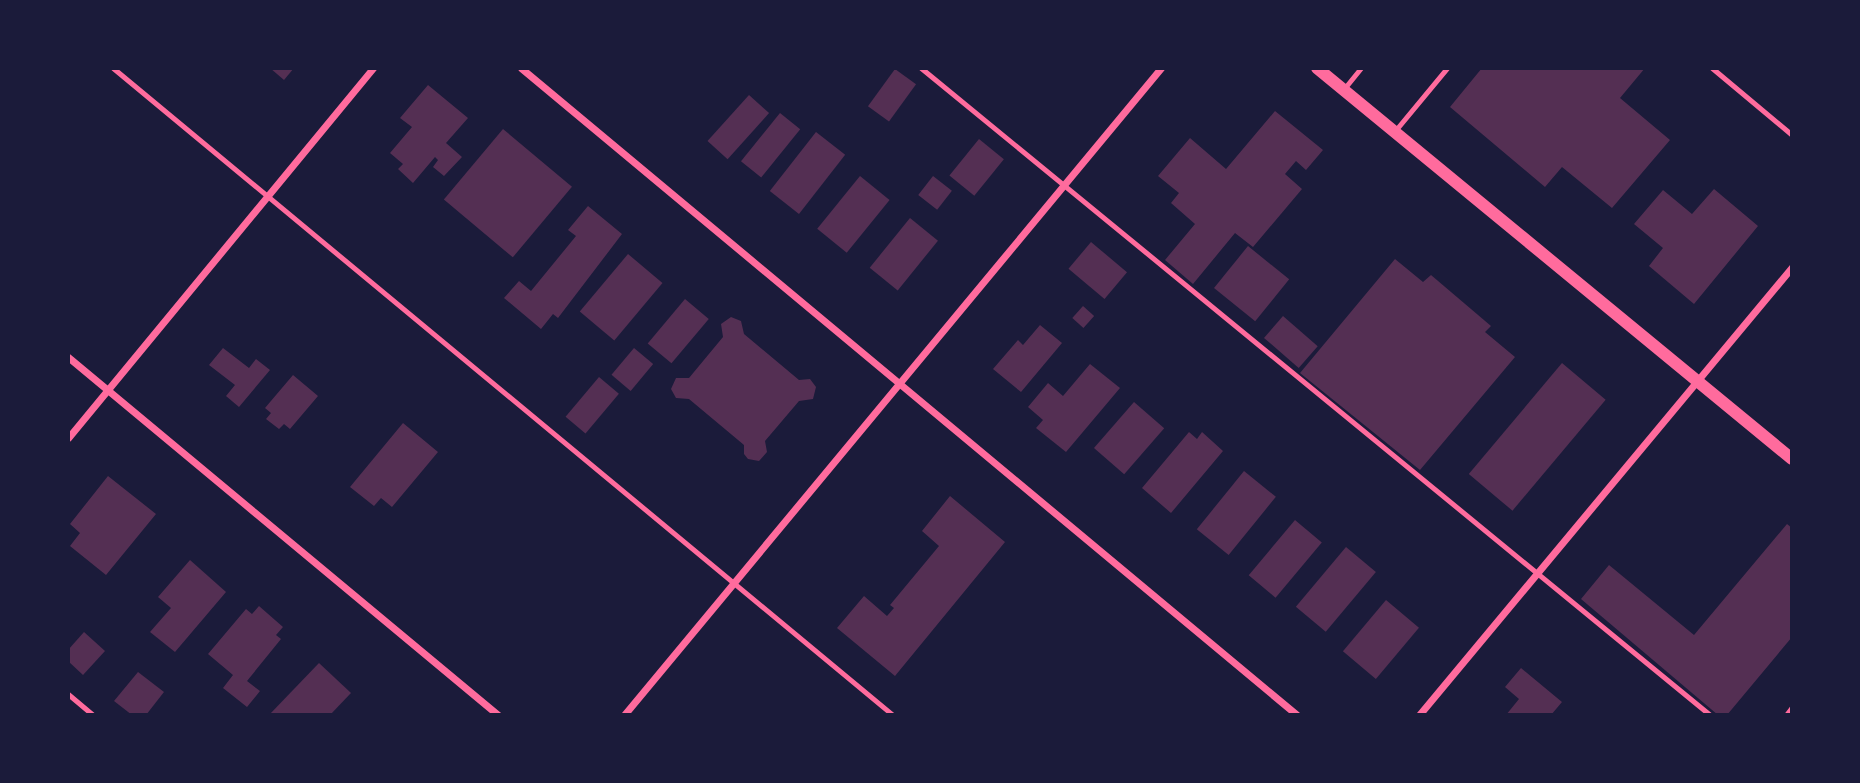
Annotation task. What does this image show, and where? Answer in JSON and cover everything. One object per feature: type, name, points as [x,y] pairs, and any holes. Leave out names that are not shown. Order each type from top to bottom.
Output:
[{"type":"street","points":[[68,438],[373,68]]},
{"type":"street","points":[[521,68],[1297,715]]},
{"type":"street","points":[[624,715],[1161,68]]},
{"type":"street","points":[[1317,68],[1792,459]]},
{"type":"street","points":[[1419,715],[1792,267]]},
{"type":"street","points":[[68,357],[498,715]]},
{"type":"lane","points":[[113,68],[893,715]]},
{"type":"lane","points":[[921,68],[1710,715]]},
{"type":"lane","points":[[1342,90],[1361,68]]},
{"type":"lane","points":[[1394,132],[1447,68]]},
{"type":"lane","points":[[1713,68],[1792,135]]},
{"type":"lane","points":[[68,694],[93,715]]},
{"type":"lane","points":[[1786,715],[1792,707]]},
{"type":"building","points":[[270,68],[294,68],[284,80]]},
{"type":"building","points":[[1482,68],[1645,68],[1620,98],[1670,140],[1612,208],[1562,167],[1545,187],[1450,107]]},
{"type":"building","points":[[895,69],[916,84],[889,121],[868,106]]},
{"type":"building","points":[[428,85],[468,118],[446,143],[462,157],[444,176],[433,167],[438,160],[435,157],[413,183],[398,169],[403,164],[390,153],[412,127],[400,118]]},
{"type":"building","points":[[749,95],[769,113],[728,159],[708,141]]},
{"type":"building","points":[[1275,111],[1323,150],[1306,170],[1296,161],[1285,174],[1302,189],[1253,247],[1235,233],[1193,284],[1165,260],[1195,224],[1171,203],[1179,193],[1158,176],[1190,138],[1226,169]]},
{"type":"building","points":[[780,113],[800,129],[761,178],[741,161]]},
{"type":"building","points":[[503,129],[572,187],[513,257],[444,199]]},
{"type":"building","points":[[816,132],[845,155],[799,214],[770,191]]},
{"type":"building","points":[[979,139],[1004,159],[974,196],[949,176]]},
{"type":"building","points":[[860,176],[890,200],[847,253],[817,229]]},
{"type":"building","points":[[933,176],[952,191],[937,210],[918,195]]},
{"type":"building","points":[[1714,189],[1758,226],[1694,304],[1649,266],[1663,248],[1634,224],[1663,190],[1692,214]]},
{"type":"building","points":[[588,206],[622,234],[558,318],[553,314],[541,329],[504,298],[519,281],[531,291],[576,236],[568,230]]},
{"type":"building","points":[[910,218],[938,241],[898,290],[870,268]]},
{"type":"building","points":[[1091,242],[1127,272],[1105,299],[1069,269]]},
{"type":"building","points":[[1248,246],[1289,279],[1255,321],[1214,288]]},
{"type":"building","points":[[628,254],[662,283],[614,340],[580,311]]},
{"type":"building","points":[[1395,259],[1423,282],[1431,275],[1491,326],[1485,332],[1515,357],[1420,470],[1300,373]]},
{"type":"building","points":[[685,299],[709,319],[671,363],[648,343]]},
{"type":"building","points":[[1083,306],[1094,316],[1083,328],[1072,318]]},
{"type":"building","points":[[1283,316],[1318,346],[1299,368],[1264,338]]},
{"type":"building","points":[[731,317],[741,321],[744,334],[799,380],[810,379],[816,387],[813,399],[799,401],[765,441],[767,452],[759,461],[748,459],[744,454],[744,445],[689,399],[676,398],[671,389],[676,378],[689,378],[723,337],[721,324]]},
{"type":"building","points":[[1040,325],[1062,343],[1021,392],[993,369],[1018,340],[1023,345]]},
{"type":"building","points":[[223,348],[249,368],[256,359],[270,370],[239,407],[226,396],[235,385],[209,365]]},
{"type":"building","points":[[634,348],[653,364],[631,391],[612,375]]},
{"type":"building","points":[[1562,363],[1606,400],[1512,511],[1469,474]]},
{"type":"building","points":[[1090,364],[1120,388],[1066,452],[1036,428],[1043,420],[1028,407],[1048,383],[1063,396]]},
{"type":"building","points":[[293,375],[318,396],[290,429],[284,424],[279,429],[266,419],[271,413],[265,408]]},
{"type":"building","points":[[599,377],[619,394],[585,434],[566,417]]},
{"type":"building","points":[[1134,402],[1164,428],[1124,474],[1094,448]]},
{"type":"building","points":[[403,423],[438,452],[392,507],[381,498],[374,506],[350,487]]},
{"type":"building","points":[[1189,432],[1197,439],[1202,432],[1223,451],[1171,513],[1142,488]]},
{"type":"building","points":[[1244,471],[1276,497],[1229,555],[1197,529]]},
{"type":"building","points":[[108,476],[156,514],[106,575],[70,546],[80,533],[70,524]]},
{"type":"building","points":[[950,496],[1005,542],[895,676],[837,628],[864,596],[887,616],[894,608],[890,605],[939,546],[922,531]]},
{"type":"building","points":[[1295,520],[1322,542],[1276,598],[1249,575]]},
{"type":"building","points":[[1787,524],[1792,528],[1792,637],[1727,715],[1718,715],[1581,599],[1609,565],[1694,635]]},
{"type":"building","points":[[1346,547],[1376,572],[1326,632],[1296,607]]},
{"type":"building","points":[[190,560],[226,592],[175,652],[150,632],[171,608],[158,597]]},
{"type":"building","points":[[1386,600],[1419,628],[1376,679],[1343,651]]},
{"type":"building","points":[[259,606],[283,627],[276,635],[281,639],[247,681],[260,691],[247,707],[223,688],[233,675],[208,654],[246,609],[252,614]]},
{"type":"building","points":[[84,632],[105,651],[83,675],[68,661],[68,650]]},
{"type":"building","points":[[319,663],[351,693],[330,715],[269,715]]},
{"type":"building","points":[[1521,668],[1562,702],[1551,715],[1506,715],[1519,699],[1505,687]]},
{"type":"building","points":[[138,672],[164,692],[146,715],[132,715],[114,701]]}]
